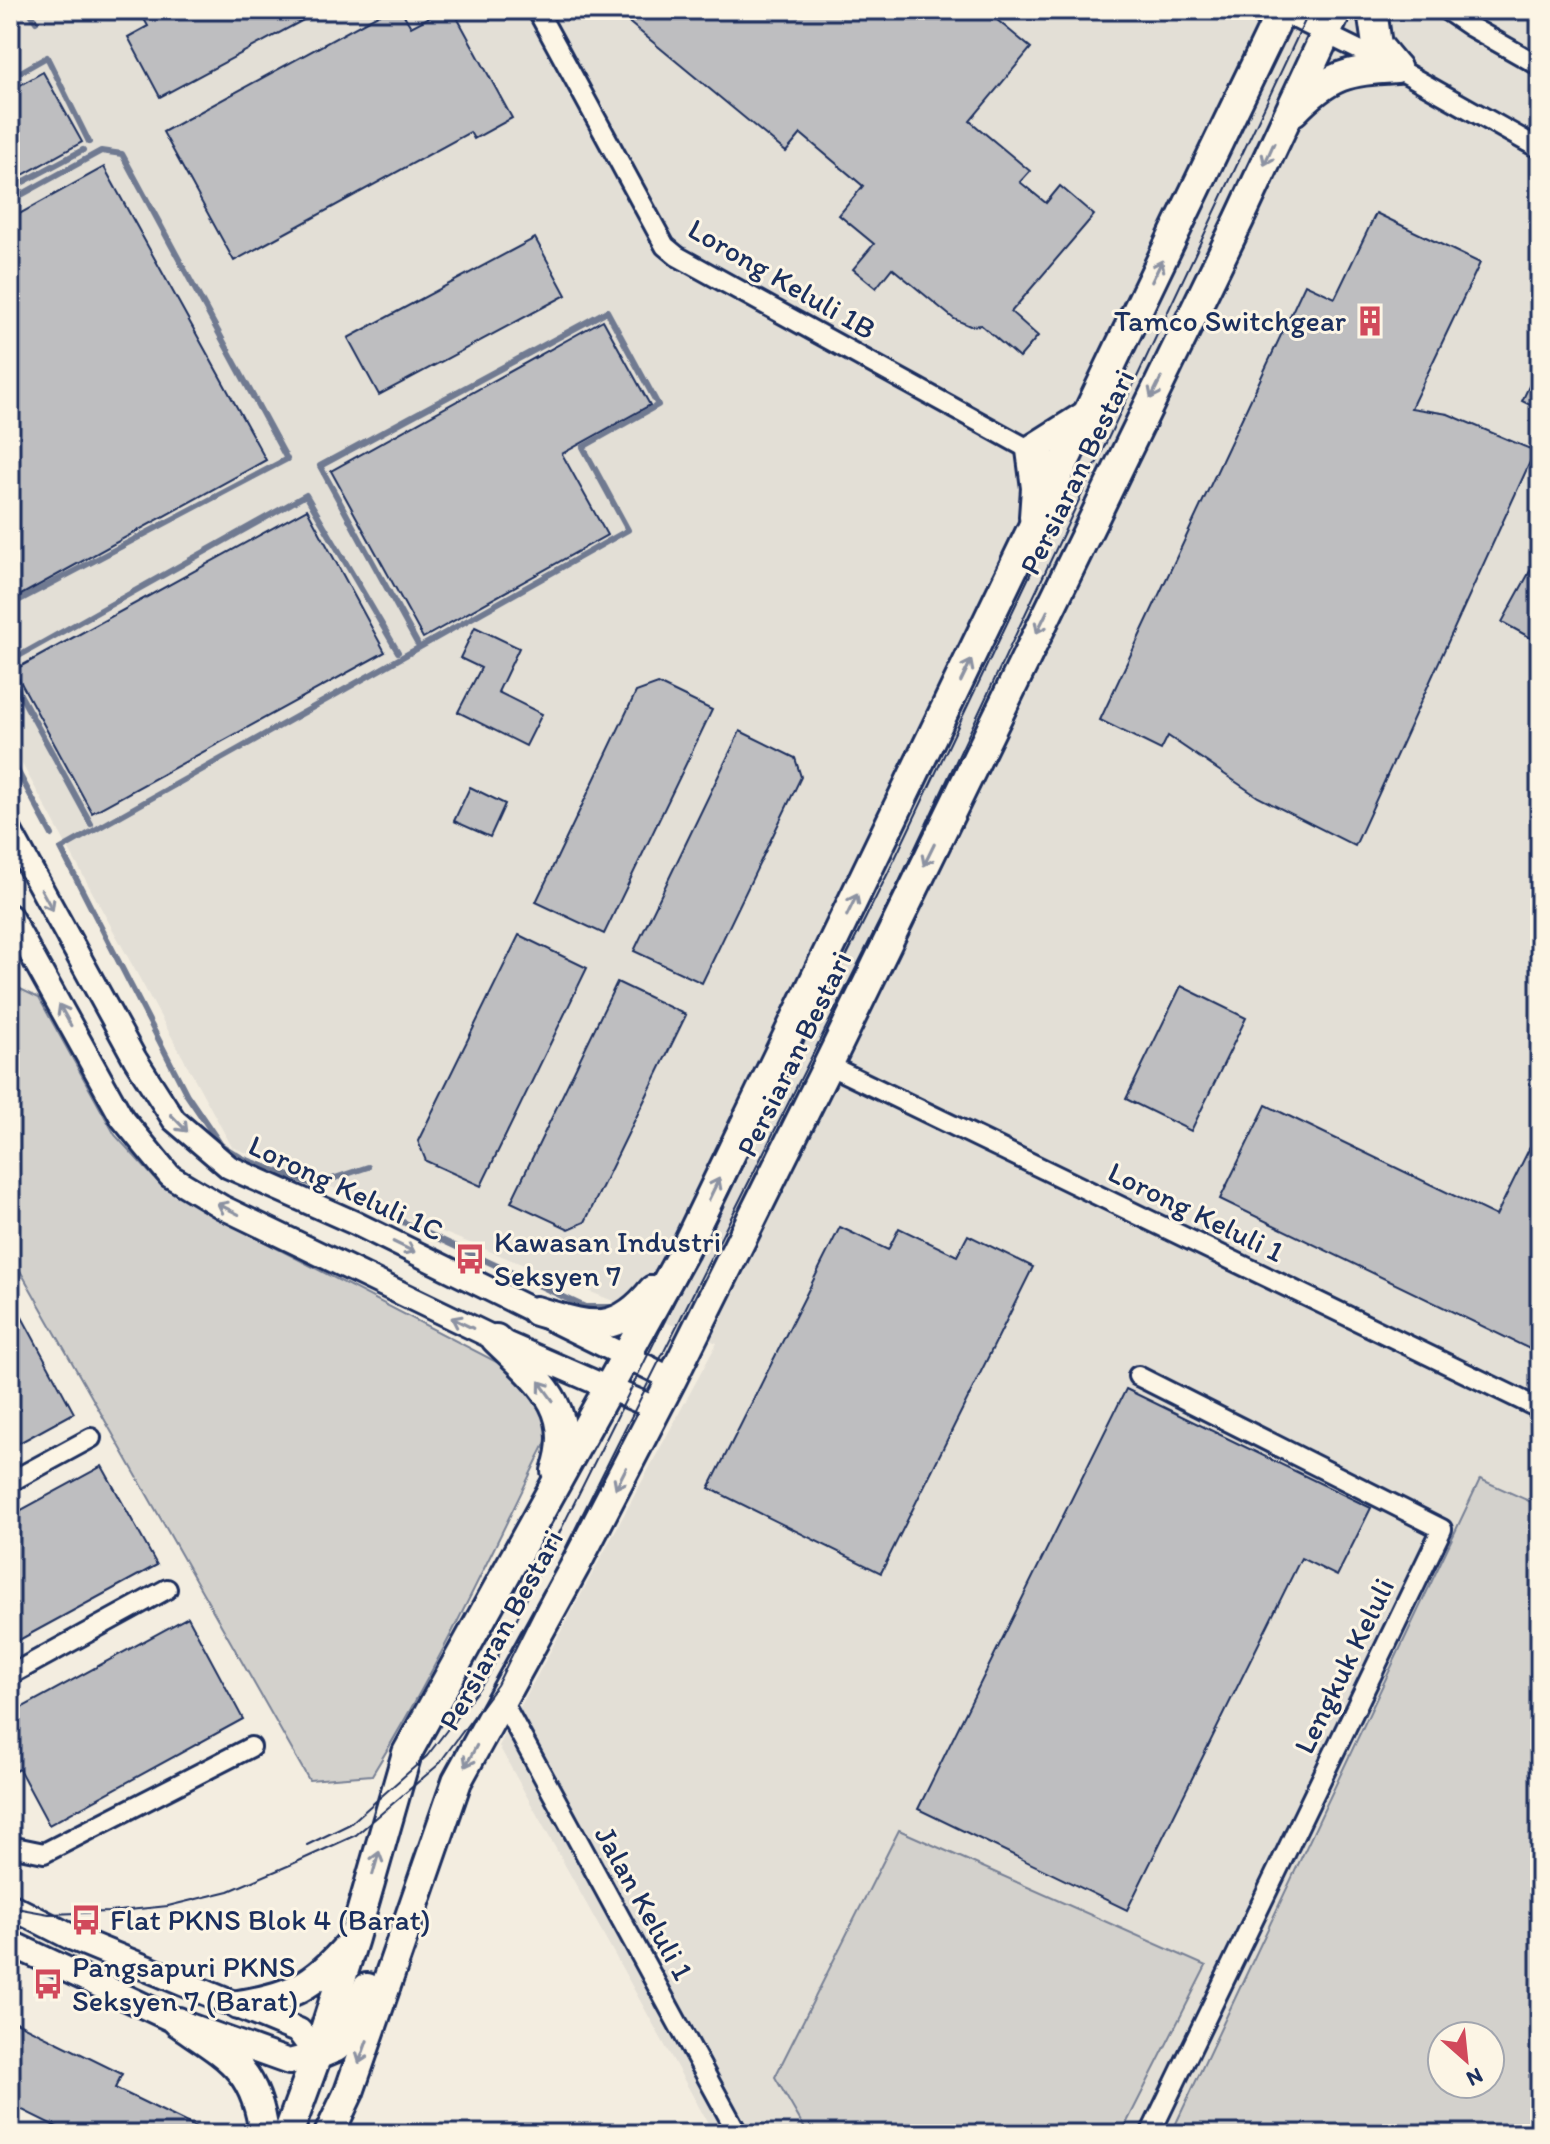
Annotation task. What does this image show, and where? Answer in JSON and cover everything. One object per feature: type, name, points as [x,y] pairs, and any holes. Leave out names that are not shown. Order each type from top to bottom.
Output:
[{"type":"main road","points":[[1372,10],[1377,45],[1396,68]]},
{"type":"main road","name":"Persiaran Bestari","points":[[288,2134],[354,1938],[407,1753],[684,1251],[1033,532],[1281,11]]},
{"type":"main road","name":"Persiaran Bestari","points":[[329,2134],[349,2092],[457,1781],[575,1566],[672,1379],[1239,220],[1332,21]]},
{"type":"main road","points":[[1283,122],[1330,80],[1353,70],[1396,68]]},
{"type":"main road","points":[[1033,532],[1036,488],[1031,450],[1089,414]]},
{"type":"main road","points":[[536,1311],[587,1325],[613,1323],[642,1304],[684,1251]]},
{"type":"main road","points":[[496,1339],[547,1389],[562,1423],[562,1453],[538,1516]]},
{"type":"main road","points":[[10,1906],[73,1938],[299,2031],[327,2068],[331,2084],[310,2134]]},
{"type":"main road","points":[[10,1943],[178,2022],[289,2062],[336,2047],[350,2029],[382,1950],[412,1906]]},
{"type":"main road","points":[[238,2005],[281,1996],[309,1984],[330,1967],[354,1938]]},
{"type":"main road","points":[[178,2022],[232,2058],[261,2107],[264,2134]]},
{"type":"street","name":"Lorong Keluli 1B","points":[[537,10],[665,246],[677,256],[1063,468]]},
{"type":"street","points":[[1446,10],[1540,66]]},
{"type":"street","points":[[1281,11],[1332,21],[1396,68],[1540,149]]},
{"type":"street","name":"Lorong Keluli 1C","points":[[10,831],[135,1059],[174,1120],[229,1167],[355,1223],[672,1379]]},
{"type":"street","points":[[10,916],[122,1118],[170,1176],[222,1207],[496,1339],[657,1409]]},
{"type":"street","name":"Lorong Keluli 1","points":[[828,1065],[1540,1409]]},
{"type":"street","name":"Lengkuk Keluli","points":[[1138,1376],[1442,1529],[1150,2134]]},
{"type":"street","points":[[10,1482],[91,1438]]},
{"type":"street","points":[[10,1675],[167,1589]]},
{"type":"street","name":"Jalan Keluli 1","points":[[501,1699],[738,2134]]},
{"type":"street","points":[[10,1846],[44,1853],[251,1747]]},
{"type":"shaded area","points":[[10,10],[1540,10],[1540,2134],[714,2134],[499,1746],[717,1343],[232,1147],[10,742]]},
{"type":"shaded area","points":[[10,984],[39,998],[115,1135],[158,1182],[230,1224],[516,1372],[542,1409],[548,1434],[546,1443],[438,1658],[372,1775],[309,1780],[10,1253]]},
{"type":"shaded area","points":[[1480,1479],[1540,1506],[1540,2134],[1171,2134]]},
{"type":"shaded area","points":[[899,1830],[1206,1966],[1121,2134],[808,2134],[775,2077]]},
{"type":"building","points":[[139,10],[322,10],[160,97],[128,37],[148,26]]},
{"type":"building","points":[[387,10],[401,10],[411,27],[443,10],[453,10],[512,118],[474,139],[470,132],[234,261],[163,132]]},
{"type":"building","points":[[614,10],[985,10],[1031,48],[970,121],[1030,171],[1020,182],[1046,203],[1060,186],[1094,215],[1011,312],[1038,336],[1019,358],[981,325],[970,326],[954,319],[892,268],[876,288],[853,269],[874,244],[839,215],[863,186],[801,134],[786,152]]},
{"type":"building","points":[[43,72],[82,142],[10,182],[10,91]]},
{"type":"building","points":[[104,167],[266,460],[10,601],[10,219]]},
{"type":"building","points":[[1376,213],[1480,263],[1411,408],[1448,414],[1535,451],[1355,846],[1258,797],[1168,736],[1161,750],[1100,720],[1305,284],[1335,298]]},
{"type":"building","points":[[535,238],[566,295],[379,395],[348,338]]},
{"type":"building","points":[[603,320],[650,405],[562,454],[607,535],[423,638],[331,471]]},
{"type":"building","points":[[1540,363],[1540,410],[1522,401]]},
{"type":"building","points":[[307,509],[385,652],[92,813],[14,670]]},
{"type":"building","points":[[1540,553],[1540,643],[1502,622]]},
{"type":"building","points":[[475,627],[519,648],[498,692],[542,714],[526,746],[458,712],[481,668],[460,658]]},
{"type":"building","points":[[658,684],[712,710],[604,934],[536,902],[636,692]]},
{"type":"building","points":[[740,731],[795,758],[801,777],[702,983],[634,951]]},
{"type":"building","points":[[470,787],[505,804],[490,837],[454,821]]},
{"type":"building","points":[[519,935],[587,968],[481,1186],[426,1161],[418,1141]]},
{"type":"building","points":[[617,982],[686,1015],[585,1222],[569,1229],[511,1202]]},
{"type":"building","points":[[1181,986],[1246,1018],[1191,1131],[1126,1099]]},
{"type":"building","points":[[1266,1105],[1496,1216],[1540,1127],[1540,1354],[1220,1199]]},
{"type":"building","points":[[840,1227],[888,1250],[899,1228],[957,1256],[968,1235],[1033,1267],[881,1573],[709,1488]]},
{"type":"building","points":[[10,1295],[74,1413],[10,1448]]},
{"type":"building","points":[[1126,1389],[1371,1508],[1337,1576],[1301,1558],[1127,1910],[918,1809]]},
{"type":"building","points":[[102,1466],[157,1565],[10,1645],[10,1516]]},
{"type":"building","points":[[188,1617],[243,1719],[49,1825],[19,1769],[10,1774],[10,1714]]},
{"type":"building","points":[[10,2019],[122,2074],[115,2088],[210,2134],[71,2134],[10,2104]]},
{"type":"waterway","points":[[29,10],[36,22]]},
{"type":"waterway","points":[[10,78],[47,57],[89,142]]},
{"type":"waterway","points":[[10,189],[83,150]]},
{"type":"waterway","points":[[10,201],[101,151],[122,154],[287,459],[10,605]]},
{"type":"waterway","points":[[368,1167],[314,1185],[242,1158],[221,1145],[187,1095],[61,849],[628,530],[583,447],[658,405],[607,311],[320,466],[417,643]]},
{"type":"waterway","points":[[10,661],[306,495],[398,652]]},
{"type":"waterway","points":[[10,676],[91,824]]},
{"type":"waterway","points":[[10,757],[52,835]]},
{"type":"waterway","points":[[401,1221],[585,1307],[615,1307]]},
{"type":"tram line","points":[[10,1907],[49,1914],[168,1906],[229,1891],[356,1835],[438,1765],[497,1685],[900,880],[1310,10]]},
{"type":"tram line","points":[[307,1845],[350,1824],[427,1756],[487,1678],[889,871],[1079,472]]},
{"type":"place","name":"Tamco Switchgear","points":[[1370,321]]},
{"type":"place","name":"Kawasan Industri Seksyen 7","points":[[470,1259]]},
{"type":"place","name":"Flat PKNS Blok 4 (Barat)","points":[[86,1920]]},
{"type":"place","name":"Pangsapuri PKNS Seksyen 7 (Barat)","points":[[48,1984]]}]
